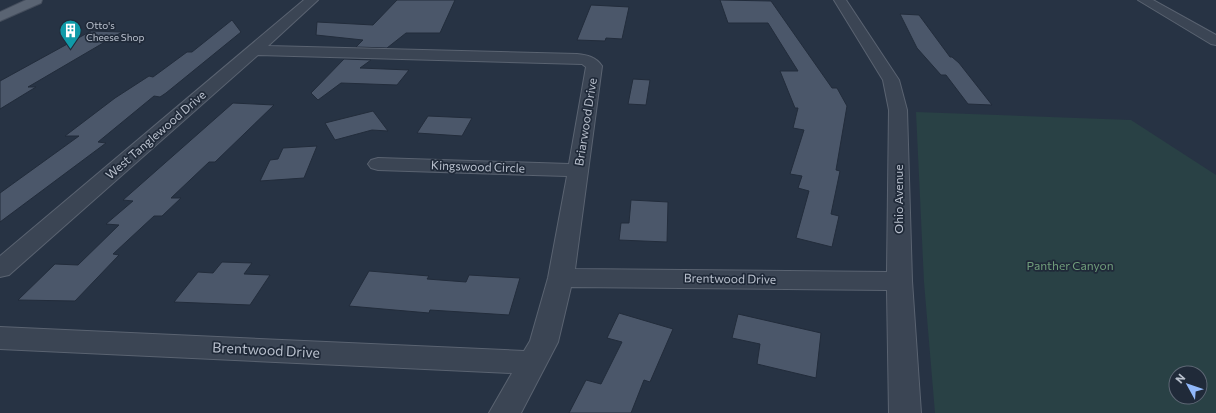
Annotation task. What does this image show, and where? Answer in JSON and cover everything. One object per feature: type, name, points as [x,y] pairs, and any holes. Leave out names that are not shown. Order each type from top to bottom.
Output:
[{"type":"main road","points":[[0,17],[36,0]]},
{"type":"street","name":"West Tanglewood Drive","points":[[0,269],[312,0]]},
{"type":"street","name":"Ohio Avenue","points":[[840,0],[891,80],[898,106],[899,281],[905,413]]},
{"type":"street","points":[[1144,0],[1216,41]]},
{"type":"street","name":"Briarwood Drive","points":[[253,50],[586,60],[591,62],[594,66],[561,278],[544,342],[505,413]]},
{"type":"street","name":"Kingswood Circle","points":[[378,164],[578,170]]},
{"type":"street","name":"Brentwood Drive","points":[[561,278],[899,281]]},
{"type":"street","name":"Brentwood Drive","points":[[0,338],[532,363]]},
{"type":"green space","name":"Panther Canyon","points":[[916,112],[1131,120],[1216,175],[1216,413],[935,413],[924,282]]},
{"type":"building","points":[[397,0],[455,0],[440,33],[406,33],[387,48],[356,47],[363,40],[316,35],[317,22],[373,25]]},
{"type":"building","points":[[720,0],[771,1],[832,88],[837,88],[847,106],[836,170],[840,171],[831,214],[839,216],[832,247],[796,238],[809,191],[798,188],[802,176],[790,174],[804,130],[793,128],[798,108],[795,108],[780,71],[798,71],[768,23],[728,23]]},
{"type":"building","points":[[591,5],[629,7],[622,39],[606,38],[605,41],[577,40]]},
{"type":"building","points":[[900,14],[919,15],[950,57],[959,63],[992,105],[968,104],[946,75],[941,75],[917,48]]},
{"type":"building","points":[[232,20],[241,32],[166,93],[160,97],[154,96],[98,142],[106,143],[0,222],[0,193],[79,136],[65,136],[115,98],[149,76],[153,77],[187,52],[192,52]]},
{"type":"building","points":[[91,31],[122,32],[28,87],[36,87],[0,109],[0,81]]},
{"type":"building","points":[[344,59],[371,60],[360,68],[409,70],[397,85],[341,83],[318,100],[311,93]]},
{"type":"building","points":[[633,79],[650,80],[646,105],[628,104]]},
{"type":"building","points":[[233,103],[274,105],[215,162],[209,162],[171,198],[181,198],[162,216],[154,216],[113,254],[119,255],[75,301],[18,300],[55,264],[78,265],[119,225],[106,224],[133,201],[123,200]]},
{"type":"building","points":[[373,111],[388,131],[372,130],[335,140],[325,123]]},
{"type":"building","points":[[428,116],[472,118],[462,136],[417,133]]},
{"type":"building","points":[[317,146],[304,178],[260,181],[270,160],[278,159],[283,148]]},
{"type":"building","points":[[631,200],[668,202],[667,242],[619,240],[621,223],[629,223]]},
{"type":"building","points":[[222,262],[252,263],[244,274],[270,275],[250,305],[174,302],[198,272],[213,273]]},
{"type":"building","points":[[369,271],[429,276],[427,279],[466,282],[469,275],[520,278],[509,315],[430,310],[429,313],[349,306]]},
{"type":"building","points":[[619,313],[673,329],[650,382],[644,380],[631,413],[569,413],[586,380],[601,384],[622,342],[607,338]]},
{"type":"building","points":[[738,314],[821,333],[816,378],[757,364],[760,344],[732,338]]},
{"type":"place","name":"Otto's Cheese Shop","points":[[71,50]]}]
